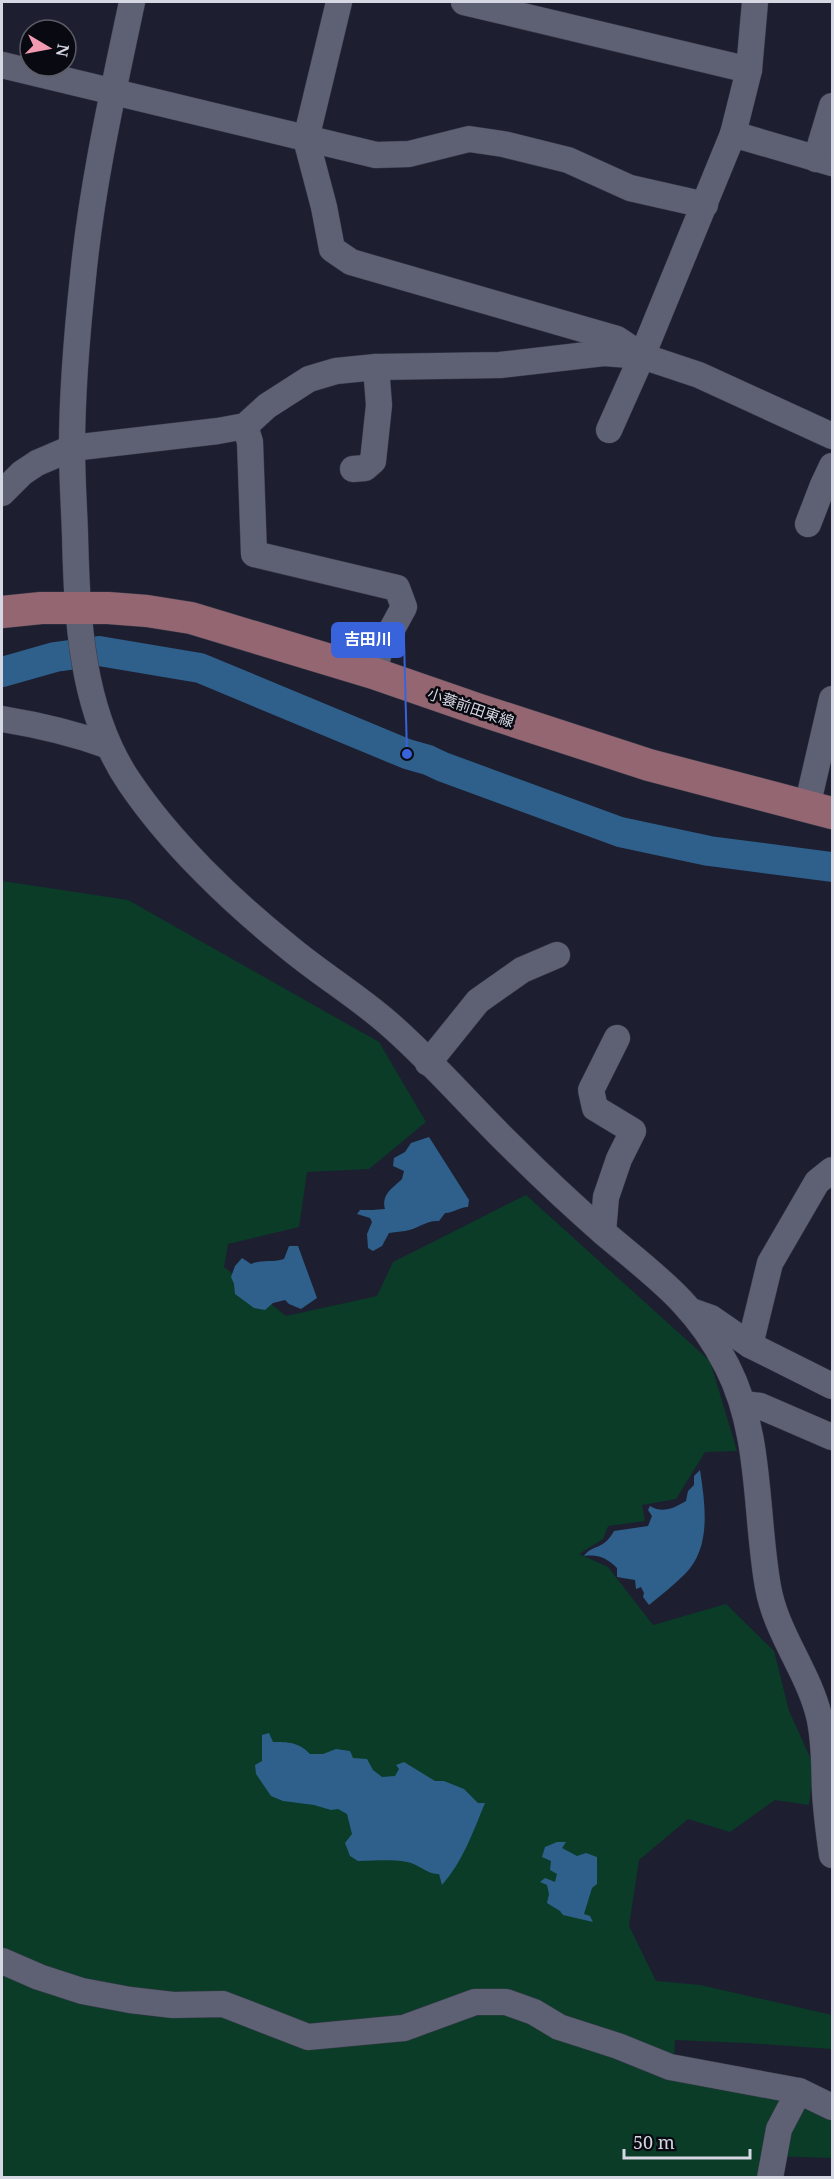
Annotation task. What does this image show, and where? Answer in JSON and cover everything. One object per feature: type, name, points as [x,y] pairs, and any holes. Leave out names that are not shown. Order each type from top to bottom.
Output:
[{"type":"main road","name":"小蓑前田東線","points":[[2,612],[41,608],[77,608],[147,611],[191,618],[373,673],[649,765],[820,810]]},
{"type":"street","points":[[132,2],[95,189],[83,275],[72,448],[77,608],[91,691],[109,746],[129,783],[169,832],[222,889],[288,948],[392,1026],[516,1151],[603,1232],[667,1284],[694,1312],[727,1365],[743,1404],[753,1457],[769,1594],[779,1625],[818,1711],[823,1739],[825,1796],[832,1855]]},
{"type":"street","points":[[339,2],[306,140],[324,207],[332,249],[351,262],[617,339],[642,356]]},
{"type":"street","points":[[464,2],[749,69]]},
{"type":"street","points":[[609,430],[705,206],[733,134],[749,69],[755,2]]},
{"type":"street","points":[[2,65],[376,155],[410,154],[469,139],[503,144],[568,160],[630,188],[705,206]]},
{"type":"street","points":[[733,134],[824,161],[832,106]]},
{"type":"street","points":[[2,493],[22,473],[37,463],[72,448],[245,426],[267,406],[309,379],[336,371],[375,368],[500,365],[604,353],[642,356],[699,375],[832,436]]},
{"type":"street","points":[[352,469],[365,468],[373,461],[379,405],[375,368]]},
{"type":"street","points":[[245,426],[250,442],[254,555],[397,588],[404,607],[380,653],[373,673]]},
{"type":"street","points":[[808,524],[832,466]]},
{"type":"street","points":[[820,810],[832,699]]},
{"type":"street","points":[[2,719],[76,734],[109,746]]},
{"type":"street","points":[[428,1063],[478,1001],[522,970],[557,955]]},
{"type":"street","points":[[603,1232],[606,1197],[619,1159],[633,1131],[595,1108],[591,1090],[617,1038]]},
{"type":"street","points":[[750,1345],[770,1263],[817,1182],[832,1170]]},
{"type":"street","points":[[694,1312],[711,1318],[750,1345],[832,1386]]},
{"type":"street","points":[[743,1404],[759,1406],[832,1437]]},
{"type":"street","points":[[806,1682],[832,1694]]},
{"type":"street","points":[[2,1961],[39,1977],[120,1998],[173,2005],[223,2004],[308,2037],[404,2028],[475,2002],[506,2002],[534,2012],[559,2027],[618,2046],[670,2067],[799,2091],[832,2107]]},
{"type":"street","points":[[770,2178],[779,2129],[799,2091]]},
{"type":"green space","points":[[2,881],[128,900],[379,1042],[426,1122],[369,1169],[307,1172],[299,1227],[228,1244],[224,1267],[286,1316],[377,1296],[393,1262],[526,1195],[710,1361],[737,1451],[705,1452],[676,1499],[642,1505],[645,1521],[608,1526],[603,1539],[579,1554],[608,1567],[653,1625],[726,1604],[774,1651],[789,1711],[814,1766],[809,1805],[775,1800],[730,1832],[688,1819],[639,1860],[629,1926],[656,1981],[700,1985],[832,2015],[832,2049],[675,2040],[673,2078],[781,2094],[832,2120],[832,2158],[768,2156],[770,2178],[2,2177]]},
{"type":"water","points":[[429,1137],[469,1200],[468,1207],[445,1213],[439,1221],[410,1230],[389,1233],[382,1246],[373,1251],[368,1248],[367,1234],[372,1222],[370,1218],[357,1214],[360,1210],[385,1209],[386,1195],[402,1179],[404,1171],[393,1166],[394,1158],[405,1152],[411,1143]]},
{"type":"water","points":[[289,1246],[298,1246],[317,1298],[301,1309],[285,1300],[273,1303],[265,1310],[254,1308],[235,1294],[231,1277],[235,1266],[242,1258],[251,1264],[284,1259]]},
{"type":"water","points":[[700,1470],[705,1511],[703,1538],[699,1551],[694,1563],[685,1574],[649,1605],[643,1597],[641,1587],[636,1589],[635,1580],[617,1577],[617,1568],[606,1559],[598,1556],[584,1556],[591,1549],[606,1542],[614,1531],[648,1526],[652,1516],[648,1510],[650,1506],[664,1510],[686,1501],[688,1491],[694,1485],[694,1476]]},
{"type":"water","points":[[269,1733],[273,1742],[297,1745],[310,1754],[323,1754],[336,1749],[350,1751],[353,1758],[367,1759],[373,1770],[382,1777],[395,1776],[399,1769],[396,1765],[404,1762],[435,1781],[444,1781],[464,1789],[478,1803],[485,1803],[462,1856],[442,1885],[439,1874],[431,1873],[411,1863],[358,1861],[350,1856],[345,1843],[352,1834],[347,1814],[338,1809],[331,1810],[283,1801],[271,1796],[256,1774],[255,1765],[262,1761],[262,1735]]},
{"type":"water","points":[[557,1842],[566,1842],[562,1848],[577,1856],[586,1853],[597,1857],[597,1884],[592,1888],[584,1914],[590,1916],[593,1922],[563,1915],[547,1903],[549,1894],[547,1885],[540,1882],[545,1878],[555,1882],[557,1874],[550,1870],[551,1861],[542,1857],[545,1847]]},
{"type":"waterway","points":[[2,672],[55,657],[99,651],[200,668],[407,754],[620,832],[709,851],[832,867]]},
{"type":"place","name":"吉田川","points":[[407,754]]}]
